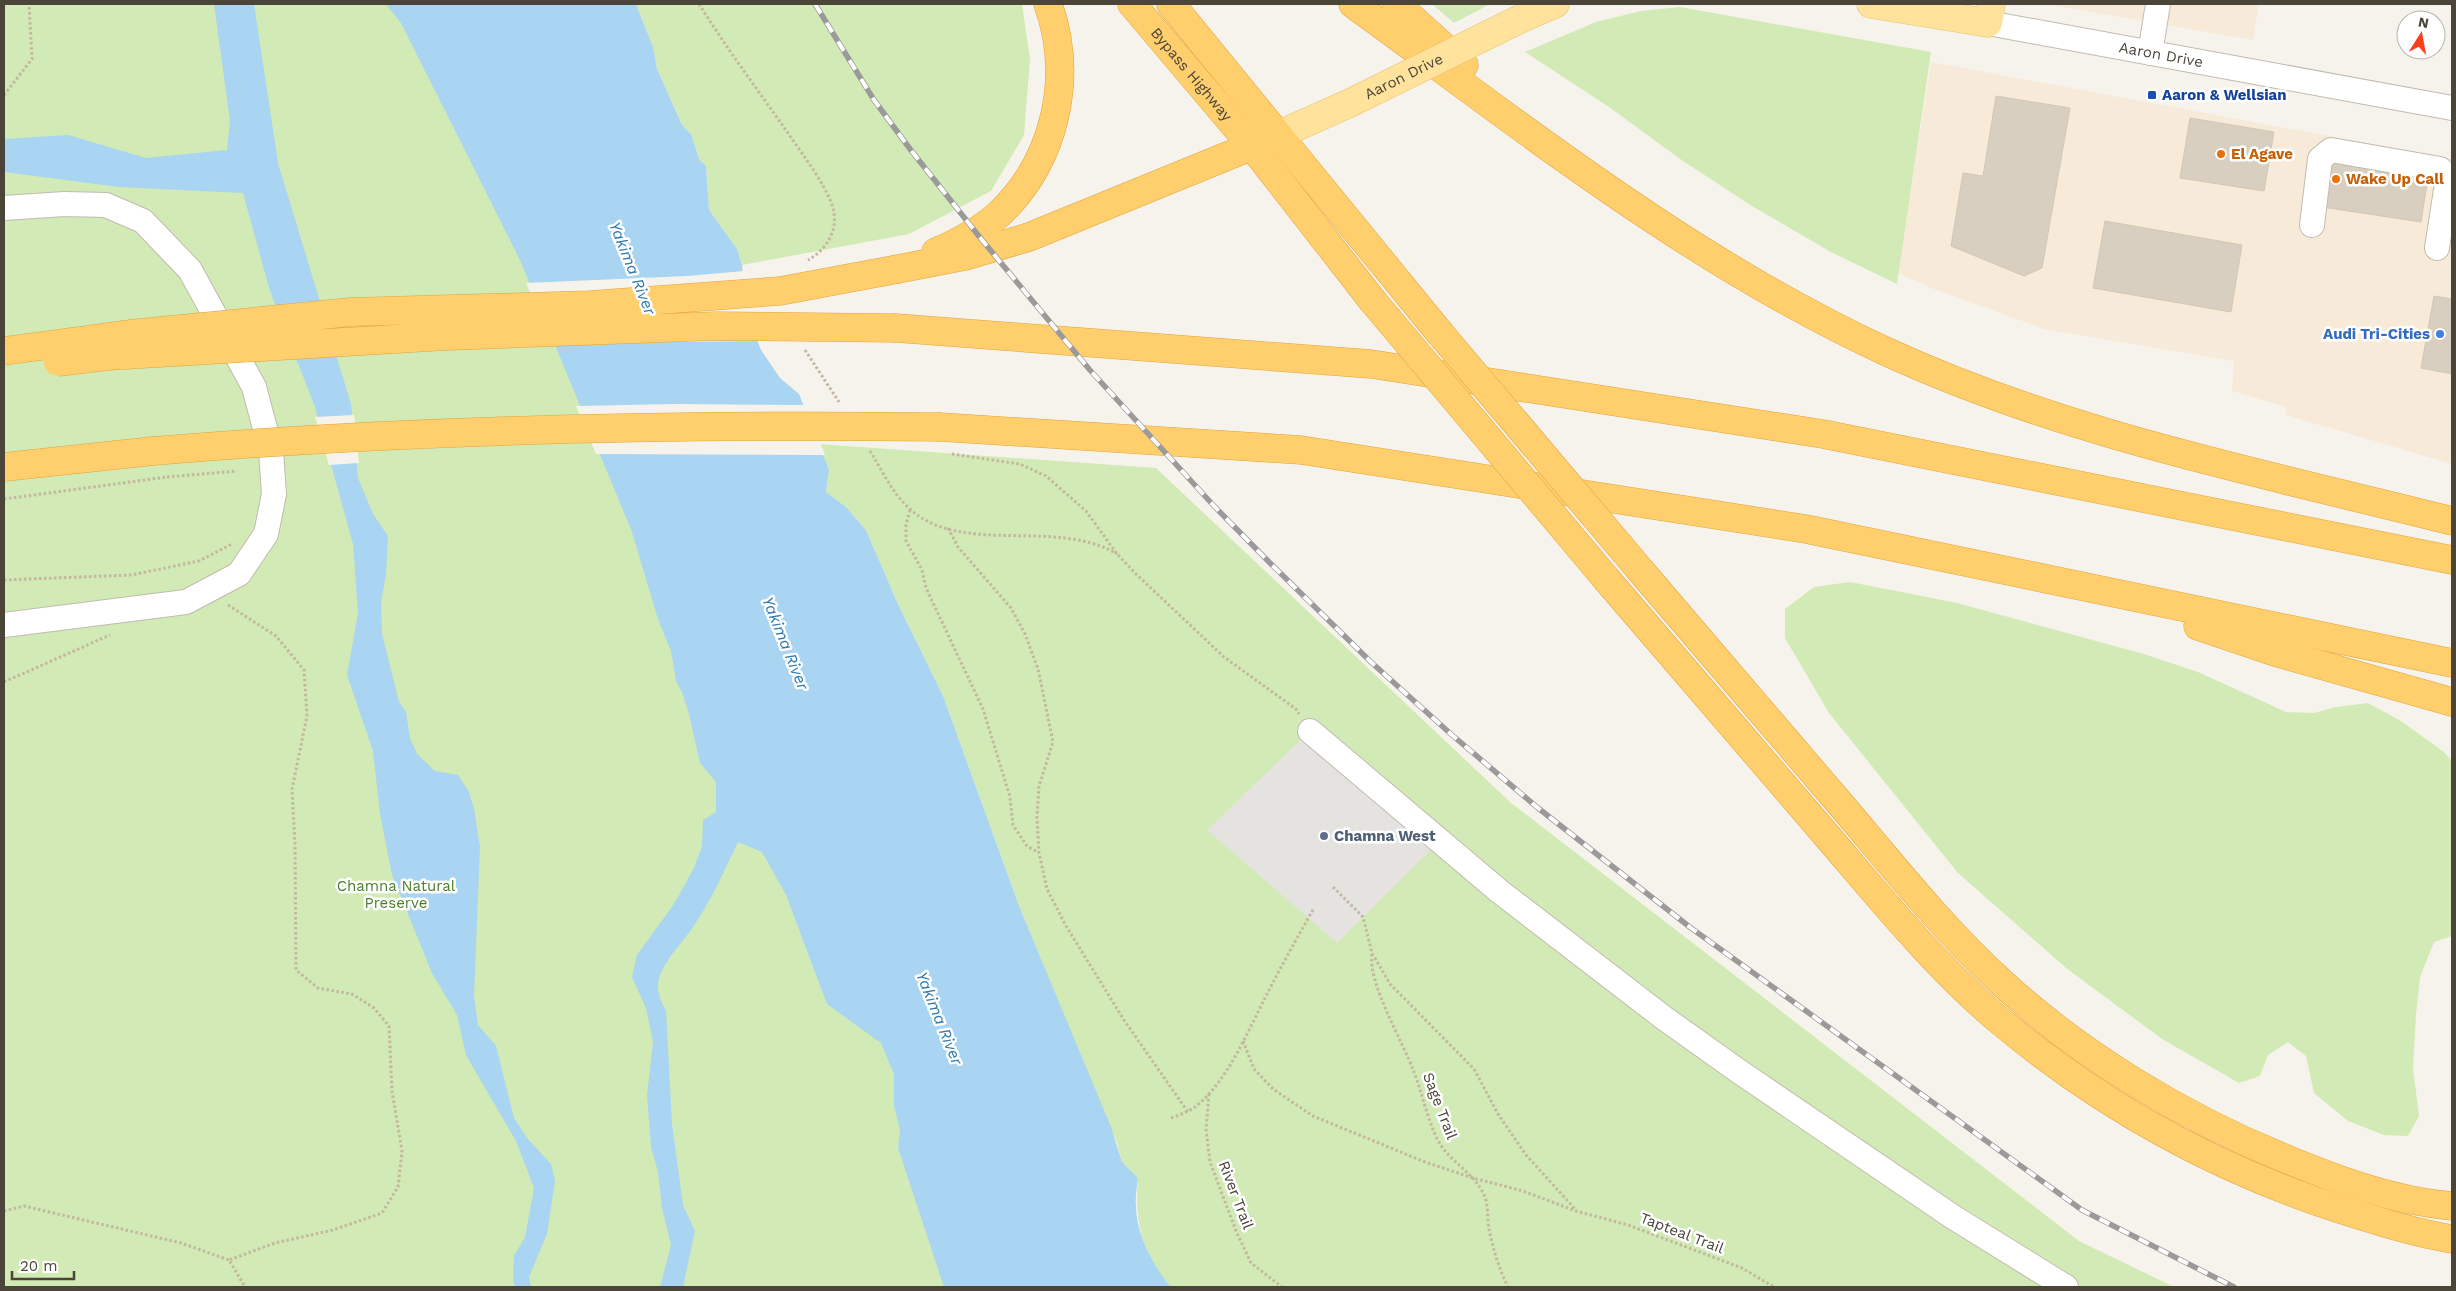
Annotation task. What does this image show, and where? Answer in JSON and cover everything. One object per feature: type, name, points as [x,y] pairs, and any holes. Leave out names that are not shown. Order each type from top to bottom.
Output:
[{"type":"highway","points":[[898,269],[960,242],[997,216],[1018,193],[1035,169],[1046,148],[1056,119],[1059,92],[1060,60],[1056,28],[1048,4]]},
{"type":"highway","name":"Bypass Highway","points":[[1132,4],[1252,146],[1372,300],[1608,581],[1898,918],[1953,977],[1999,1020],[2054,1064],[2148,1126],[2209,1159],[2261,1182],[2379,1221],[2452,1240]]},
{"type":"highway","name":"Bypass Highway","points":[[1171,4],[1280,134],[1396,280],[1641,571],[1926,904],[2002,983],[2070,1037],[2156,1095],[2248,1143],[2310,1169],[2379,1192],[2428,1204],[2452,1206]]},
{"type":"highway","points":[[1353,4],[1683,240],[1818,319],[1886,352],[2008,401],[2137,441],[2452,521]]},
{"type":"highway","points":[[1396,4],[1565,157]]},
{"type":"highway","points":[[4,351],[130,334],[351,312],[590,305],[780,291],[965,256],[1029,238],[1252,146]]},
{"type":"highway","points":[[4,369],[108,356],[446,336],[716,326],[896,328],[1371,364],[1824,434],[2452,560]]},
{"type":"highway","points":[[4,467],[153,451],[288,440],[608,427],[770,425],[940,427],[1301,450],[1806,530],[2452,663]]},
{"type":"highway","points":[[2075,586],[2275,652],[2452,702]]},
{"type":"main road","name":"Aaron Drive","points":[[1252,146],[1350,103],[1520,19],[1555,4]]},
{"type":"main road","name":"Aaron Drive","points":[[1871,4],[1990,14]]},
{"type":"street","points":[[2150,53],[2158,4]]},
{"type":"street","name":"Aaron Drive","points":[[1990,14],[2150,53],[2452,108]]},
{"type":"street","points":[[2312,225],[2320,159],[2331,150],[2440,169],[2448,177],[2437,248]]},
{"type":"street","points":[[4,208],[64,204],[106,205],[143,221],[190,270],[254,387],[271,451],[274,494],[266,534],[240,574],[186,602],[4,624]]},
{"type":"street","points":[[1310,731],[1499,891],[1657,1013],[1744,1075],[1954,1217],[2066,1287]]},
{"type":"path","points":[[4,95],[32,59],[29,4]]},
{"type":"path","points":[[947,453],[1020,464],[1046,476],[1086,511],[1117,554],[1136,574],[1240,670],[1296,709],[1310,731]]},
{"type":"path","points":[[4,499],[167,477]]},
{"type":"path","points":[[910,510],[906,525],[906,542],[922,570],[926,588],[983,709],[1010,797],[1013,825],[1027,846],[1039,853]]},
{"type":"path","points":[[947,528],[958,547],[1011,608],[1025,634],[1038,669],[1052,742],[1039,786],[1036,818],[1039,853],[1048,889],[1066,926],[1124,1020],[1188,1112]]},
{"type":"path","points":[[4,580],[131,575],[199,561],[228,545],[266,534]]},
{"type":"path","points":[[4,1211],[24,1206],[181,1243],[229,1260],[275,1243],[333,1230],[382,1213],[398,1187],[402,1151],[392,1090],[389,1026],[374,1008],[352,994],[318,988],[296,970],[295,844],[292,789],[307,716],[304,670],[276,636],[207,590]]},
{"type":"path","points":[[4,682],[113,634]]},
{"type":"path","points":[[1333,887],[1363,917],[1372,953],[1390,984],[1438,1030],[1474,1069],[1498,1114],[1526,1155],[1576,1211]]},
{"type":"path","points":[[1172,1118],[1188,1112],[1219,1082],[1314,908]]},
{"type":"path","name":"Sage Trail","points":[[1372,953],[1371,961],[1382,998],[1414,1069],[1438,1142],[1453,1162],[1473,1178],[1485,1196],[1489,1228],[1502,1274],[1508,1287]]},
{"type":"path","name":"Tapteal Trail","points":[[1243,1041],[1254,1068],[1273,1089],[1313,1116],[1425,1162],[1473,1178],[1523,1191],[1576,1211],[1628,1225],[1742,1268],[1774,1287]]},
{"type":"path","name":"River Trail","points":[[1209,1093],[1206,1130],[1210,1162],[1236,1231],[1251,1263],[1282,1287]]},
{"type":"path","points":[[229,1260],[245,1287]]},
{"type":"shaded area","points":[[2046,4],[2259,4],[2253,40]]},
{"type":"shaded area","points":[[1931,62],[2452,159],[2452,464],[2286,415],[2286,407],[2232,391],[2234,361],[2044,329],[1934,289],[1898,273]]},
{"type":"shaded area","name":"Chamna West","points":[[1310,731],[1440,841],[1337,943],[1207,830]]},
{"type":"green space","name":"Chamna Natural Preserve","points":[[4,4],[436,4],[875,1003],[975,1287],[4,1287]]},
{"type":"green space","points":[[636,4],[1022,4],[1030,59],[1024,135],[991,191],[909,234],[742,265],[737,249],[709,210],[706,166],[699,159],[691,134],[682,125],[657,69],[653,47]]},
{"type":"green space","points":[[1432,4],[1490,4],[1454,23]]},
{"type":"green space","points":[[1680,7],[1931,52],[1897,284],[1831,252],[1752,206],[1683,161],[1609,107],[1525,52],[1596,22],[1641,11]]},
{"type":"green space","points":[[818,444],[1156,468],[1510,802],[2079,1241],[2174,1287],[1171,1287],[1161,1275],[1147,1250],[1142,1237],[1137,1209],[1138,1178],[1122,1162],[1117,1143],[1019,906],[943,696],[897,602],[866,530],[846,507],[826,492],[829,470]]},
{"type":"green space","points":[[1850,582],[1957,603],[2144,654],[2198,672],[2286,712],[2314,713],[2336,707],[2368,703],[2401,721],[2444,752],[2452,761],[2452,936],[2434,942],[2420,977],[2413,1068],[2419,1116],[2408,1136],[2384,1135],[2348,1121],[2314,1093],[2306,1056],[2288,1042],[2268,1055],[2260,1076],[2239,1083],[2162,1039],[2066,968],[1958,873],[1829,713],[1785,638],[1785,609],[1814,587]]},
{"type":"water","points":[[214,4],[254,4],[278,163],[351,404],[358,478],[373,514],[388,536],[386,575],[381,602],[382,634],[399,702],[406,712],[410,738],[417,754],[435,771],[458,775],[469,792],[474,809],[480,847],[474,996],[478,1025],[496,1046],[514,1118],[527,1138],[551,1164],[555,1181],[547,1234],[529,1277],[531,1287],[515,1287],[513,1281],[514,1256],[525,1237],[534,1188],[516,1141],[466,1055],[457,1015],[432,973],[392,875],[380,814],[373,751],[347,675],[358,613],[353,544],[315,407],[270,291],[243,193],[119,187],[4,172],[4,139],[68,135],[146,158],[227,150],[230,121]]},
{"type":"water","name":"Yakima River","points":[[386,4],[636,4],[653,47],[657,69],[682,125],[691,134],[699,159],[706,166],[709,210],[737,249],[742,265],[747,315],[761,350],[780,378],[799,394],[829,470],[826,492],[846,507],[866,530],[897,602],[943,696],[1019,906],[1111,1127],[1122,1162],[1138,1178],[1136,1206],[1142,1238],[1152,1260],[1171,1287],[944,1287],[898,1148],[900,1130],[894,1106],[894,1074],[881,1043],[827,1004],[786,895],[762,852],[738,842],[706,907],[667,962],[660,975],[658,985],[659,994],[666,1011],[672,1124],[683,1205],[695,1231],[683,1287],[660,1287],[671,1245],[662,1208],[658,1172],[651,1147],[647,1095],[653,1042],[646,1008],[632,977],[637,955],[674,904],[693,870],[702,847],[703,820],[716,812],[716,782],[700,763],[689,714],[682,692],[676,681],[671,651],[658,619],[632,532],[520,260],[401,23]]},
{"type":"pier","points":[[744,271],[750,315],[760,341],[550,343],[526,283],[687,276]]},
{"type":"pier","points":[[675,404],[806,405],[825,455],[596,454],[576,406]]},
{"type":"pier","points":[[354,415],[359,463],[329,465],[315,417]]},
{"type":"building","points":[[1996,96],[2070,108],[2042,268],[2024,276],[1951,246],[1963,173],[1983,176]]},
{"type":"building","points":[[2190,118],[2274,132],[2264,191],[2180,178]]},
{"type":"building","points":[[2330,156],[2429,171],[2421,222],[2322,207]]},
{"type":"building","points":[[2105,221],[2242,245],[2231,312],[2093,288]]},
{"type":"building","name":"Audi Tri-Cities","points":[[2434,296],[2452,299],[2452,374],[2421,368]]},
{"type":"railway","points":[[815,4],[874,100],[910,149],[982,240],[1089,369],[1214,506],[1372,663],[1452,735],[1538,808],[1691,928],[2082,1210],[2234,1287]]},
{"type":"place","name":"Aaron & Wellsian","points":[[2152,95]]},
{"type":"place","name":"El Agave","points":[[2221,154]]},
{"type":"place","name":"Wake Up Call","points":[[2336,179]]},
{"type":"place","name":"Audi Tri-Cities","points":[[2440,334]]},
{"type":"place","name":"Chamna West","points":[[1324,836]]}]
